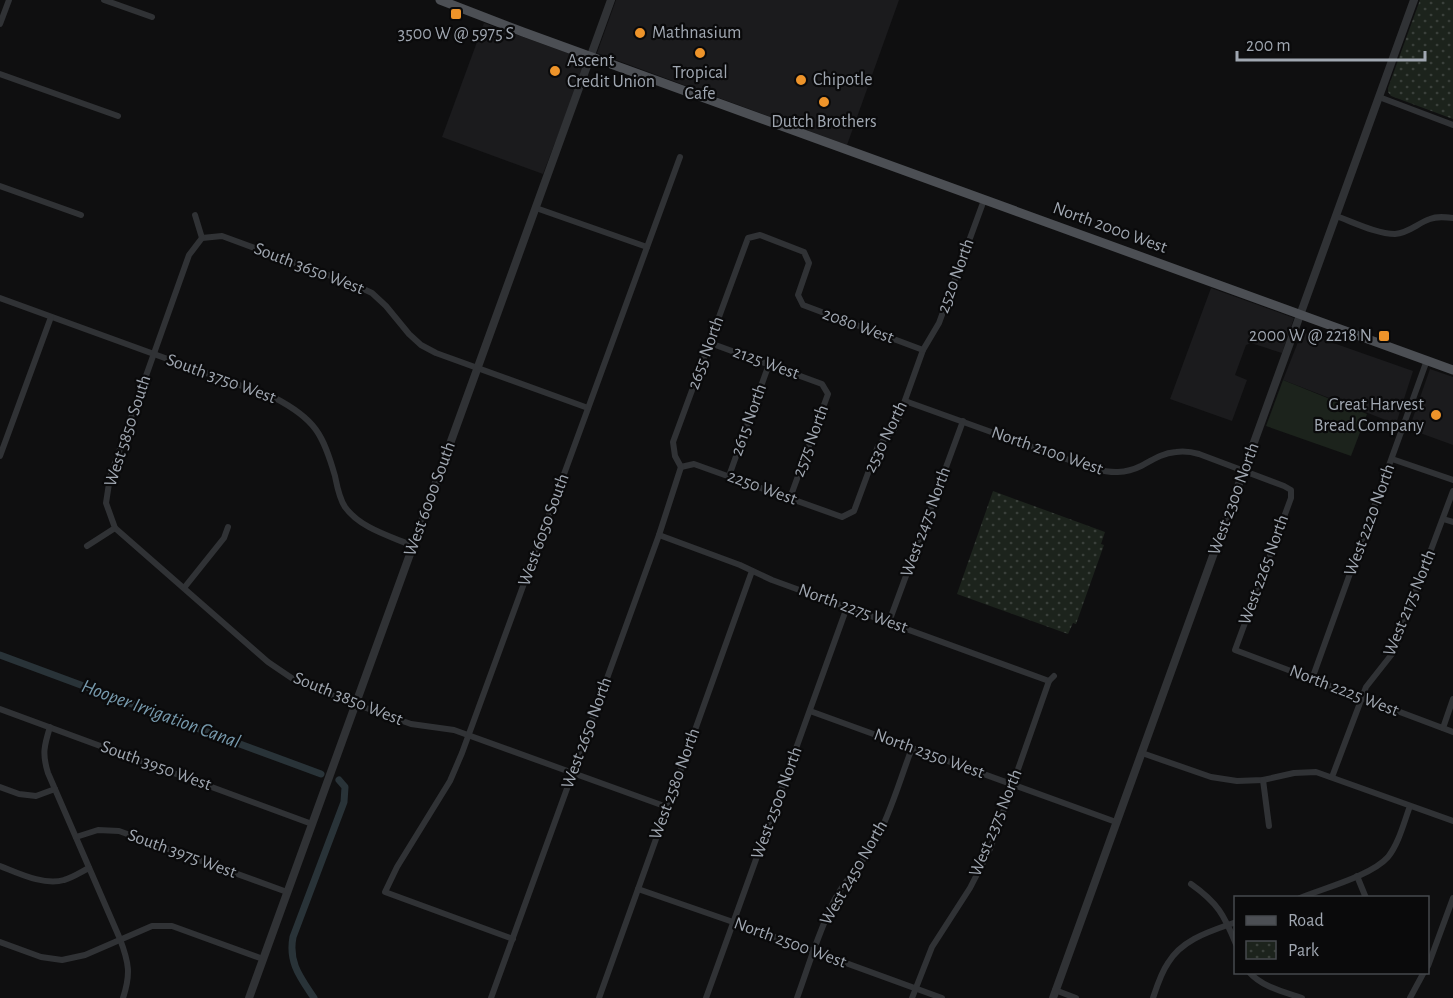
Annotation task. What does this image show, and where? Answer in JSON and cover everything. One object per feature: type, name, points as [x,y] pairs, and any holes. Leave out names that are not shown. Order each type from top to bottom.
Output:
[{"type":"main road","name":"North 2000 West","points":[[440,0],[1453,370]]},
{"type":"street","points":[[0,24],[9,0]]},
{"type":"street","points":[[104,0],[152,17]]},
{"type":"street","name":"West 6000 South","points":[[249,998],[611,0]]},
{"type":"street","name":"West 2300 North","points":[[1054,994],[1414,0]]},
{"type":"street","points":[[0,74],[118,116]]},
{"type":"street","points":[[1379,97],[1453,125]]},
{"type":"street","name":"West 6050 South","points":[[513,939],[385,892],[401,860],[450,781],[469,735],[680,157]]},
{"type":"street","points":[[0,186],[81,215]]},
{"type":"street","name":"2520 North","points":[[923,350],[939,323],[984,200]]},
{"type":"street","points":[[536,208],[647,247]]},
{"type":"street","points":[[195,215],[202,238]]},
{"type":"street","points":[[1336,216],[1382,232],[1396,234],[1410,230],[1429,219],[1453,218]]},
{"type":"street","name":"2655 North","points":[[681,467],[675,456],[673,442],[748,238],[760,235],[804,252],[810,263],[798,295]]},
{"type":"street","name":"South 3650 West","points":[[202,238],[222,236],[355,285],[372,293],[409,334],[421,345],[436,353],[588,408]]},
{"type":"street","name":"West 5850 South","points":[[115,528],[106,503],[110,477],[189,255],[202,238]]},
{"type":"street","name":"2080 West","points":[[798,295],[803,306],[923,350]]},
{"type":"street","name":"South 3750 West","points":[[0,298],[275,398],[293,407],[307,418],[327,448],[345,506],[359,520],[413,546]]},
{"type":"street","points":[[0,456],[51,316]]},
{"type":"street","name":"2125 West","points":[[710,343],[822,384]]},
{"type":"street","name":"2530 North","points":[[842,517],[854,511],[878,446],[895,428],[923,350]]},
{"type":"street","name":"West 2220 North","points":[[1312,679],[1427,360]]},
{"type":"street","name":"2615 North","points":[[729,476],[769,364]]},
{"type":"street","name":"2575 North","points":[[790,498],[828,394],[822,384]]},
{"type":"street","name":"North 2100 West","points":[[905,400],[1094,469],[1119,473],[1132,470],[1164,454],[1187,451],[1291,490]]},
{"type":"street","name":"West 2475 North","points":[[889,622],[963,421]]},
{"type":"street","points":[[1392,459],[1453,480]]},
{"type":"street","name":"2250 West","points":[[681,467],[694,464],[842,517]]},
{"type":"street","name":"West 2650 North","points":[[491,998],[659,535],[681,467]]},
{"type":"street","name":"West 2265 North","points":[[1235,650],[1291,498],[1291,490]]},
{"type":"street","name":"West 2175 North","points":[[1332,777],[1366,687],[1392,654],[1453,491]]},
{"type":"street","points":[[1443,519],[1453,522]]},
{"type":"street","points":[[184,588],[224,538],[228,527]]},
{"type":"street","points":[[87,546],[115,528]]},
{"type":"street","name":"South 3850 West","points":[[115,528],[268,662],[296,681],[411,724],[448,729],[469,735],[667,807]]},
{"type":"street","name":"North 2275 West","points":[[659,535],[740,565],[772,580],[1051,679]]},
{"type":"street","name":"West 2580 North","points":[[598,998],[752,571]]},
{"type":"street","name":"West 2500 North","points":[[706,998],[847,607]]},
{"type":"street","name":"North 2225 West","points":[[1235,650],[1453,732]]},
{"type":"street","name":"West 2375 North","points":[[912,998],[932,947],[985,860],[1051,679]]},
{"type":"street","points":[[1443,728],[1453,699]]},
{"type":"street","name":"South 3950 West","points":[[0,709],[312,824]]},
{"type":"street","name":"North 2350 West","points":[[810,711],[1116,822]]},
{"type":"street","points":[[50,727],[44,743],[44,759],[128,961],[128,984],[123,998]]},
{"type":"street","name":"West 2450 North","points":[[797,998],[826,918],[846,881],[874,843],[885,821],[912,748]]},
{"type":"street","points":[[1142,753],[1212,777],[1237,782],[1316,772],[1453,821]]},
{"type":"street","points":[[1263,780],[1269,826]]},
{"type":"street","points":[[0,788],[36,796],[55,789]]},
{"type":"street","points":[[1303,896],[1357,876],[1388,857],[1410,806]]},
{"type":"street","name":"South 3975 West","points":[[76,837],[98,830],[119,831],[287,892]]},
{"type":"street","points":[[0,866],[33,878],[49,881],[63,881],[89,868]]},
{"type":"street","points":[[1357,876],[1366,896]]},
{"type":"street","points":[[1191,884],[1219,908],[1234,939]]},
{"type":"street","name":"North 2500 West","points":[[638,889],[942,998]]},
{"type":"street","points":[[1429,964],[1453,898]]},
{"type":"street","points":[[1153,998],[1167,963],[1174,954],[1198,936],[1234,922]]},
{"type":"street","points":[[0,942],[41,957],[62,960],[85,955],[152,926],[172,926],[263,959]]},
{"type":"street","points":[[1429,944],[1436,947]]},
{"type":"street","points":[[1250,974],[1268,986],[1302,998]]},
{"type":"street","points":[[1410,998],[1423,974]]},
{"type":"street","points":[[1054,994],[1076,998]]},
{"type":"shaded area","points":[[616,0],[899,0],[847,145],[597,53]]},
{"type":"shaded area","points":[[484,23],[587,60],[543,174],[442,137]]},
{"type":"shaded area","points":[[1211,288],[1294,318],[1282,353],[1251,343],[1246,345],[1235,375],[1247,380],[1232,421],[1170,399]]},
{"type":"shaded area","points":[[1302,332],[1413,371],[1396,424],[1283,380]]},
{"type":"shaded area","points":[[1430,369],[1453,377],[1453,445],[1409,429]]},
{"type":"green space","points":[[1420,0],[1453,0],[1453,119],[1391,96],[1388,92]]},
{"type":"green space","points":[[1283,380],[1367,414],[1351,456],[1266,426]]},
{"type":"green space","points":[[993,491],[1105,532],[1101,544],[1104,545],[1076,624],[1073,623],[1068,634],[957,594]]},
{"type":"waterway","name":"Hooper Irrigation Canal","points":[[0,655],[321,774]]},
{"type":"waterway","name":"Hooper Irrigation Canal","points":[[314,998],[294,962],[293,937],[344,802],[345,787],[339,780]]},
{"type":"place","name":"3500 W @ 5975 S","points":[[456,14]]},
{"type":"place","name":"Mathnasium","points":[[640,33]]},
{"type":"place","name":"Tropical Cafe","points":[[700,53]]},
{"type":"place","name":"Ascent Credit Union","points":[[555,71]]},
{"type":"place","name":"Chipotle","points":[[801,80]]},
{"type":"place","name":"Dutch Brothers","points":[[824,102]]},
{"type":"place","name":"2000 W @ 2218 N","points":[[1384,336]]},
{"type":"place","name":"Great Harvest Bread Company","points":[[1436,415]]}]
